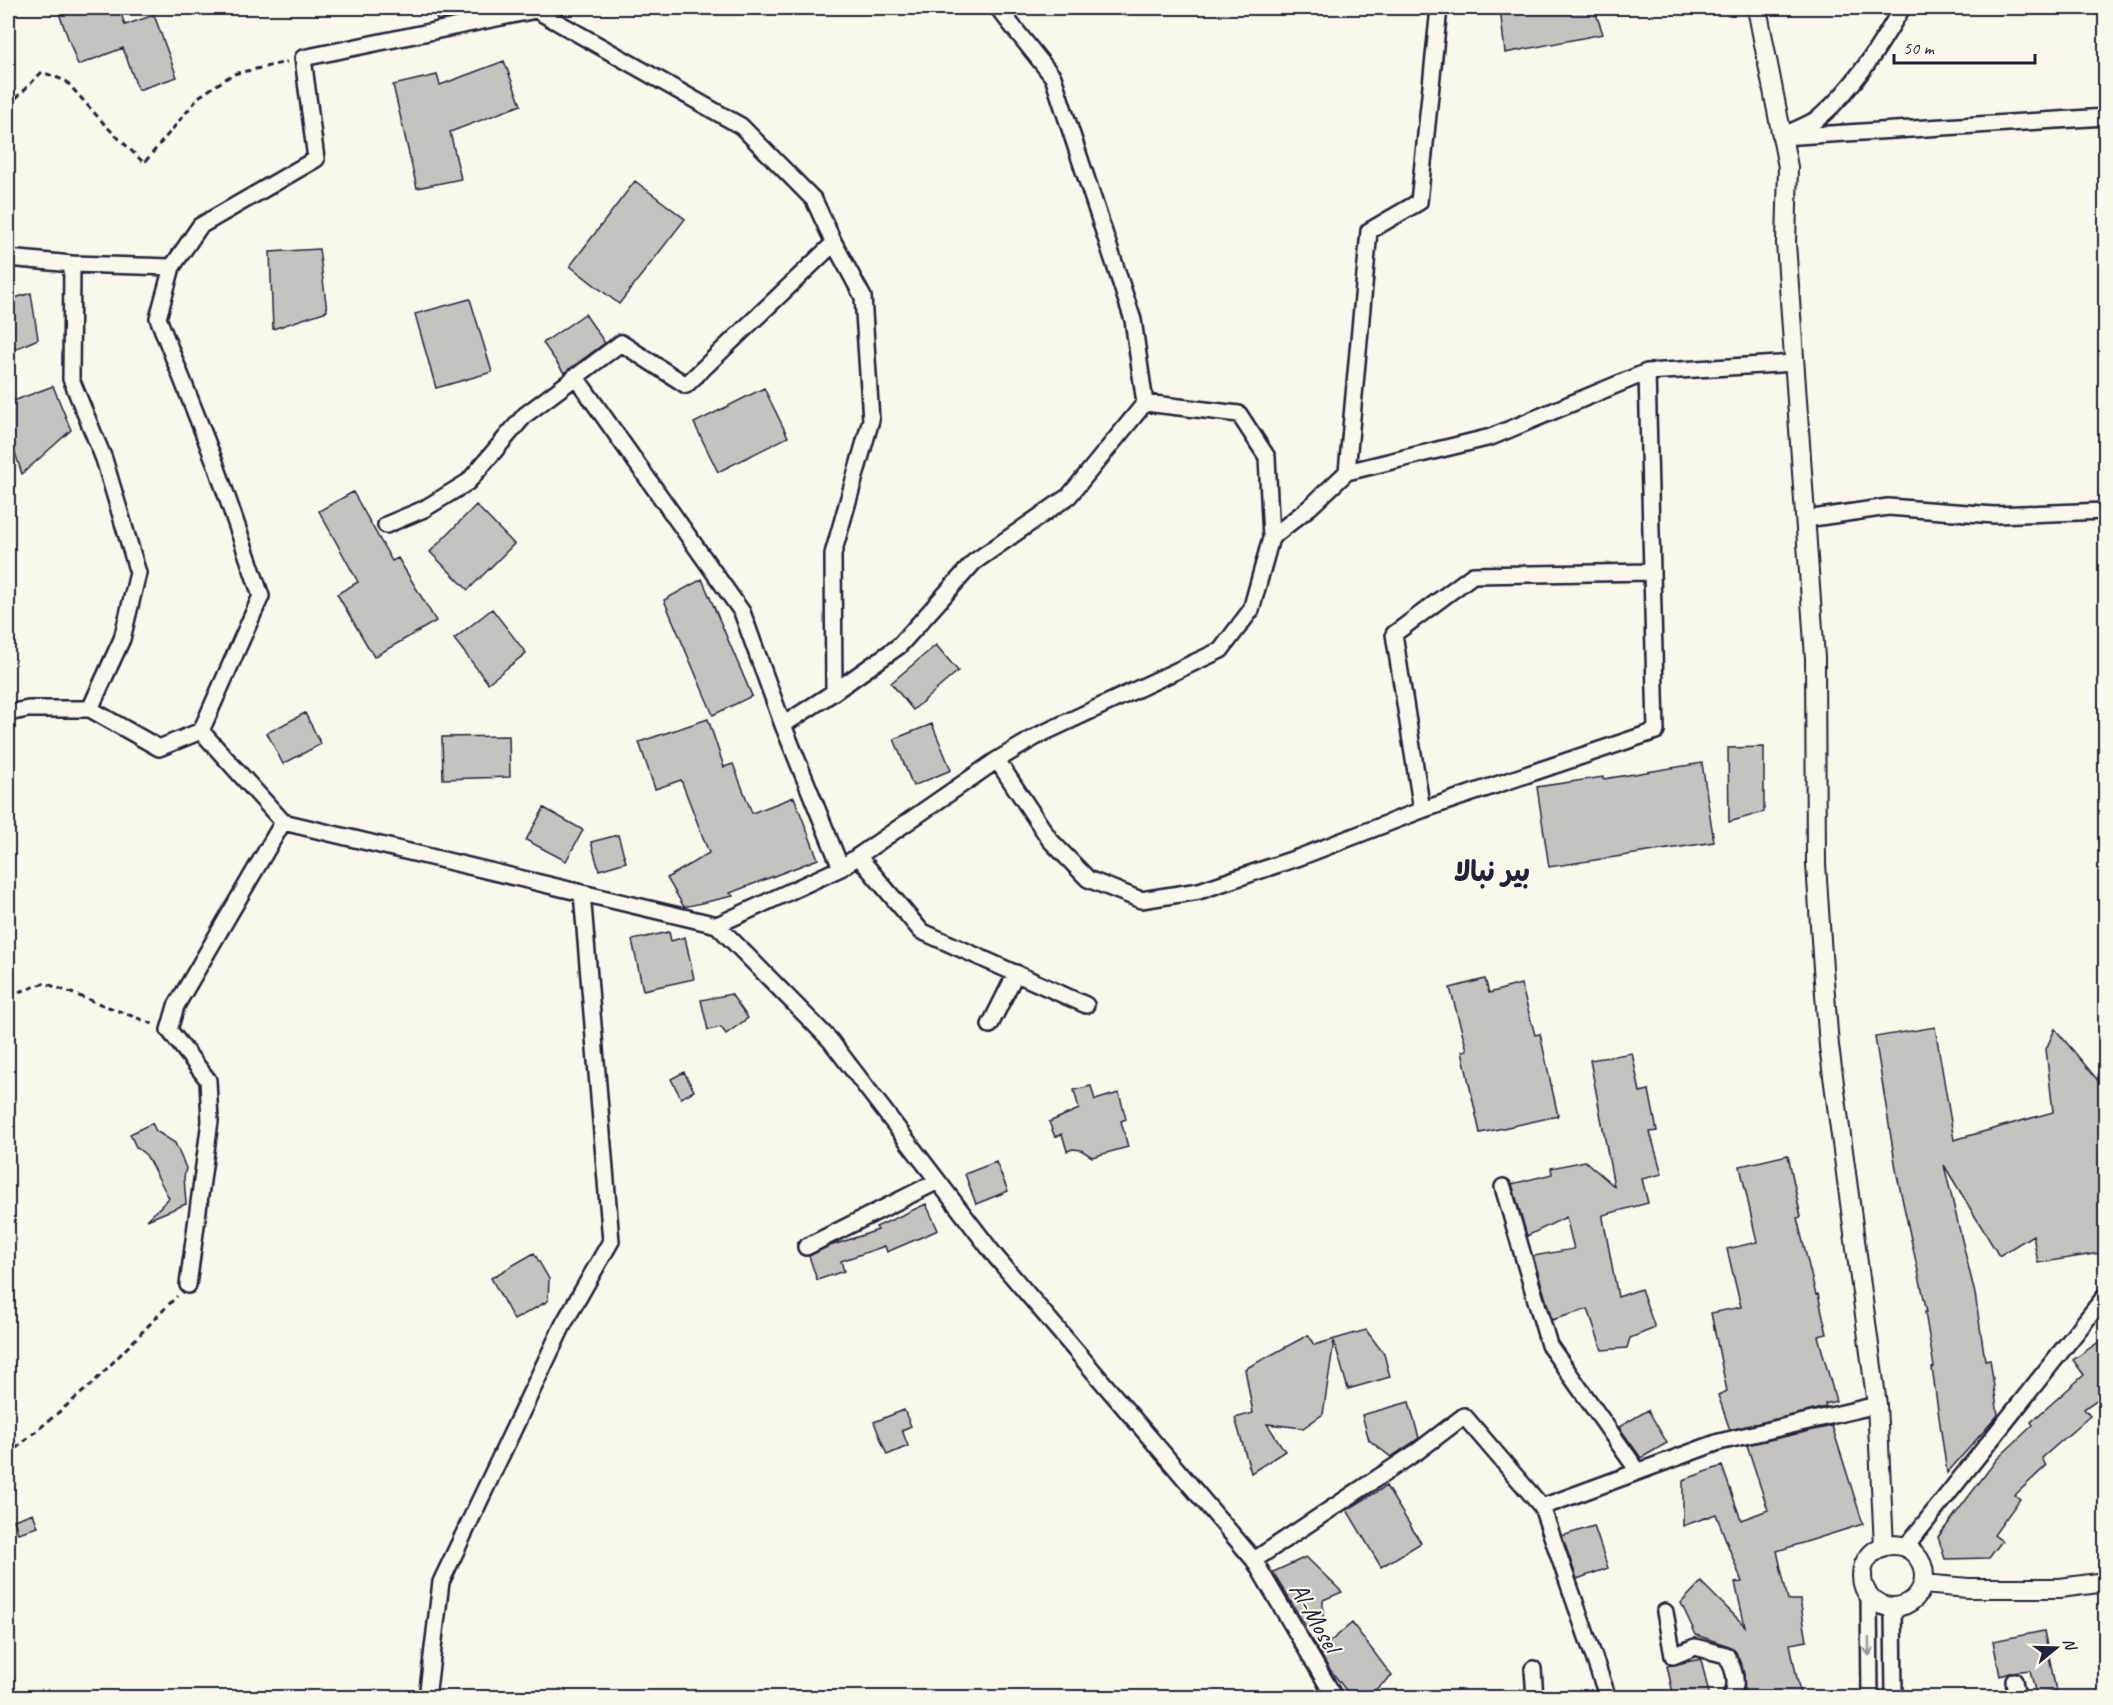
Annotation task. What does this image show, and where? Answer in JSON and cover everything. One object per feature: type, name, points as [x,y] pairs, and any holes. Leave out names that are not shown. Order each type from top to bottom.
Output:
[{"type":"street","points":[[783,725],[899,646],[974,562],[1069,496],[1144,403],[1133,320],[1053,77],[998,8]]},
{"type":"street","points":[[1347,472],[1369,231],[1419,202],[1439,8]]},
{"type":"street","points":[[1757,8],[1788,167],[1786,243],[1815,658],[1816,864],[1822,967],[1829,1046],[1876,1405],[1884,1546]]},
{"type":"street","points":[[1781,137],[1818,118],[1849,87],[1877,50],[1902,8]]},
{"type":"street","points":[[8,713],[28,709],[90,709],[159,748],[201,732],[261,596],[216,465],[158,318],[172,267],[200,226],[316,159],[303,58],[536,9],[741,126],[814,200],[863,297],[871,420],[832,554],[834,692]]},
{"type":"street","points":[[1781,137],[2106,117]]},
{"type":"street","points":[[386,525],[424,509],[468,482],[525,415],[621,343],[686,385],[834,243]]},
{"type":"street","points":[[8,258],[72,264],[172,267]]},
{"type":"street","points":[[72,264],[71,379],[104,459],[138,573],[123,639],[90,709]]},
{"type":"street","points":[[1271,538],[1310,507],[1347,472],[1491,437],[1647,372],[1794,363]]},
{"type":"street","points":[[998,760],[1050,840],[1088,879],[1141,900],[1199,891],[1300,857],[1422,810],[1656,731],[1647,372]]},
{"type":"street","points":[[575,376],[742,612],[783,725],[841,867]]},
{"type":"street","points":[[201,732],[284,822],[717,925],[841,867],[998,760],[1039,735],[1221,650],[1251,610],[1271,538],[1267,457],[1239,414],[1144,403]]},
{"type":"street","points":[[1806,519],[1888,507],[1994,515],[2106,511]]},
{"type":"street","points":[[1422,810],[1394,634],[1473,575],[1652,572]]},
{"type":"street","points":[[188,1285],[210,1121],[208,1080],[169,1030],[176,1006],[284,822]]},
{"type":"street","points":[[858,856],[921,930],[1086,1005]]},
{"type":"street","points":[[427,1698],[441,1582],[564,1323],[611,1241],[582,893]]},
{"type":"street","name":"Al-Mosel","points":[[717,925],[830,1040],[996,1257],[1254,1560],[1335,1698]]},
{"type":"street","points":[[990,1026],[1016,973]]},
{"type":"street","points":[[806,1246],[938,1181]]},
{"type":"street","points":[[1503,1187],[1549,1345],[1638,1471]]},
{"type":"street","points":[[1905,1548],[2106,1295]]},
{"type":"street","points":[[1542,1507],[1719,1442],[1876,1405]]},
{"type":"street","points":[[1254,1560],[1418,1451],[1464,1416],[1542,1507],[1608,1698]]},
{"type":"street","points":[[1895,1545],[1905,1548],[1921,1563],[1923,1584],[1918,1594],[1910,1601],[1893,1607],[1877,1603],[1869,1596],[1863,1583],[1862,1572],[1865,1562],[1872,1553],[1884,1546],[1895,1545]]},
{"type":"street","points":[[1923,1584],[1968,1588],[2060,1588],[2106,1582]]},
{"type":"street","points":[[1869,1596],[1870,1698]]},
{"type":"street","points":[[1893,1607],[1894,1698]]},
{"type":"street","points":[[1665,1612],[1673,1656],[1695,1647],[1726,1655],[1735,1669],[1734,1692],[1730,1698]]},
{"type":"street","points":[[1533,1669],[1535,1698]]},
{"type":"street","points":[[2013,1681],[2017,1698]]},
{"type":"path","points":[[8,106],[42,72],[66,81],[106,126],[144,163],[200,96],[234,74],[303,58]]},
{"type":"path","points":[[19,992],[45,983],[169,1030]]},
{"type":"path","points":[[8,1455],[91,1385],[188,1285]]},
{"type":"building","points":[[57,8],[119,8],[125,25],[154,15],[177,77],[138,90],[123,48],[78,65]]},
{"type":"building","points":[[433,8],[478,8],[478,12],[437,20]]},
{"type":"building","points":[[1500,8],[1594,8],[1603,34],[1505,53]]},
{"type":"building","points":[[504,61],[521,105],[450,132],[461,179],[417,188],[393,85],[437,75],[440,85]]},
{"type":"building","points":[[635,181],[685,219],[619,304],[570,266]]},
{"type":"building","points":[[319,249],[327,311],[273,329],[270,252]]},
{"type":"building","points":[[31,293],[38,339],[8,352],[8,300]]},
{"type":"building","points":[[470,299],[492,372],[436,388],[415,314]]},
{"type":"building","points":[[585,314],[605,343],[564,373],[543,343]]},
{"type":"building","points":[[53,386],[71,430],[22,474],[8,431],[8,403]]},
{"type":"building","points":[[764,388],[788,437],[718,472],[694,423]]},
{"type":"building","points":[[353,492],[392,561],[398,558],[436,621],[374,657],[337,594],[358,582],[319,511]]},
{"type":"building","points":[[476,505],[514,544],[468,590],[430,552]]},
{"type":"building","points":[[702,579],[752,696],[713,715],[664,600]]},
{"type":"building","points":[[492,609],[526,653],[488,683],[454,639]]},
{"type":"building","points":[[936,645],[958,671],[913,710],[891,683]]},
{"type":"building","points":[[305,713],[321,744],[283,764],[267,733]]},
{"type":"building","points":[[708,719],[724,767],[733,764],[752,813],[794,797],[818,859],[730,893],[733,896],[684,907],[667,878],[709,853],[681,780],[655,789],[639,742]]},
{"type":"building","points":[[932,724],[951,770],[913,786],[894,739]]},
{"type":"building","points":[[509,736],[510,777],[443,779],[442,737]]},
{"type":"building","points":[[1764,747],[1764,812],[1729,822],[1728,748]]},
{"type":"building","points":[[1702,763],[1714,842],[1549,867],[1537,787]]},
{"type":"building","points":[[544,808],[583,830],[566,861],[526,840]]},
{"type":"building","points":[[618,835],[626,862],[599,870],[591,842]]},
{"type":"building","points":[[669,932],[671,941],[685,937],[694,979],[643,990],[632,940]]},
{"type":"building","points":[[1485,979],[1489,993],[1521,984],[1535,1035],[1540,1034],[1558,1116],[1480,1133],[1462,1051],[1467,1050],[1450,988]]},
{"type":"building","points":[[731,994],[748,1018],[726,1034],[721,1027],[708,1030],[701,1000]]},
{"type":"building","points":[[1935,1027],[1954,1140],[2053,1112],[2046,1049],[2055,1029],[2106,1090],[2106,1252],[2038,1263],[2033,1235],[1999,1256],[1944,1165],[1975,1294],[1985,1360],[1990,1359],[1998,1415],[1947,1473],[1925,1312],[1927,1312],[1897,1175],[1875,1037]]},
{"type":"building","points":[[1632,1053],[1640,1092],[1649,1090],[1657,1131],[1650,1132],[1662,1174],[1642,1179],[1648,1203],[1603,1215],[1603,1218],[1618,1297],[1641,1289],[1655,1328],[1630,1338],[1627,1348],[1602,1350],[1588,1309],[1552,1320],[1533,1256],[1574,1249],[1566,1217],[1527,1236],[1512,1184],[1552,1174],[1551,1168],[1585,1161],[1614,1186],[1590,1060]]},
{"type":"building","points":[[684,1072],[694,1091],[681,1098],[671,1079]]},
{"type":"building","points":[[1091,1086],[1095,1100],[1119,1093],[1126,1119],[1121,1121],[1128,1147],[1092,1157],[1081,1150],[1067,1151],[1062,1134],[1055,1137],[1049,1122],[1079,1109],[1074,1090]]},
{"type":"building","points":[[152,1123],[156,1131],[175,1143],[186,1168],[184,1177],[186,1204],[147,1220],[169,1198],[146,1155],[136,1147],[130,1134]]},
{"type":"building","points":[[1788,1155],[1801,1217],[1797,1218],[1827,1334],[1818,1336],[1836,1401],[1825,1404],[1826,1407],[1730,1430],[1718,1395],[1727,1391],[1711,1313],[1741,1307],[1727,1249],[1757,1242],[1740,1166]]},
{"type":"building","points":[[996,1162],[1008,1191],[976,1204],[965,1174]]},
{"type":"building","points":[[926,1204],[938,1230],[887,1252],[885,1246],[841,1261],[844,1271],[817,1280],[809,1256],[827,1247],[878,1230],[876,1227]]},
{"type":"building","points":[[534,1253],[549,1279],[548,1301],[514,1320],[491,1278]]},
{"type":"building","points":[[1366,1330],[1384,1354],[1390,1377],[1348,1389],[1334,1341],[1323,1414],[1303,1428],[1267,1424],[1285,1451],[1251,1473],[1235,1418],[1253,1413],[1245,1369],[1308,1335],[1314,1345]]},
{"type":"building","points":[[2106,1337],[2106,1393],[2084,1409],[2090,1416],[2042,1458],[2046,1466],[2015,1495],[2020,1499],[1994,1535],[2002,1541],[1989,1558],[1945,1559],[1938,1537],[1997,1459],[2033,1425],[2031,1422],[2084,1375],[2073,1360]]},
{"type":"building","points":[[1409,1402],[1419,1438],[1391,1457],[1369,1440],[1362,1415]]},
{"type":"building","points":[[904,1410],[911,1426],[902,1430],[908,1446],[887,1455],[874,1422]]},
{"type":"building","points":[[1648,1410],[1667,1443],[1641,1458],[1619,1427]]},
{"type":"building","points":[[1832,1426],[1863,1524],[1777,1551],[1788,1600],[1800,1600],[1807,1641],[1790,1644],[1801,1698],[1745,1698],[1744,1674],[1736,1652],[1729,1646],[1696,1635],[1681,1603],[1701,1582],[1745,1626],[1735,1583],[1742,1582],[1716,1514],[1683,1526],[1683,1480],[1722,1466],[1741,1520],[1768,1510],[1747,1445]]},
{"type":"building","points":[[1386,1486],[1421,1543],[1381,1567],[1347,1510]]},
{"type":"building","points":[[33,1513],[38,1527],[18,1533],[14,1520]]},
{"type":"building","points":[[1594,1526],[1608,1568],[1577,1579],[1562,1536]]},
{"type":"building","points":[[1306,1557],[1342,1592],[1323,1600],[1323,1623],[1306,1627],[1273,1572]]},
{"type":"building","points":[[1352,1623],[1392,1676],[1365,1698],[1352,1698],[1328,1667],[1319,1651]]},
{"type":"building","points":[[2044,1631],[2056,1691],[2036,1695],[2030,1670],[2000,1676],[1993,1641]]},
{"type":"building","points":[[1701,1659],[1710,1698],[1674,1698],[1667,1666]]},
{"type":"district","name":"بير نبالا","points":[[1492,871]]}]
